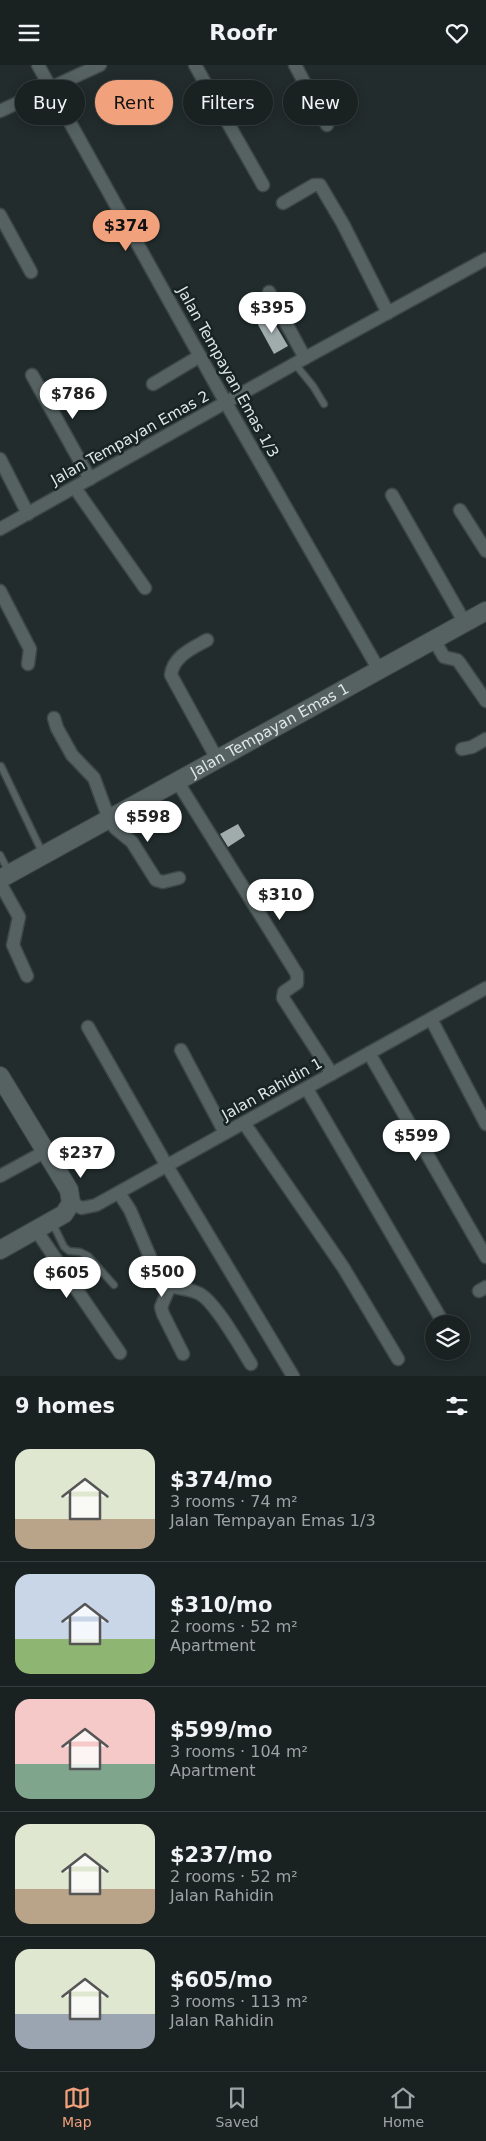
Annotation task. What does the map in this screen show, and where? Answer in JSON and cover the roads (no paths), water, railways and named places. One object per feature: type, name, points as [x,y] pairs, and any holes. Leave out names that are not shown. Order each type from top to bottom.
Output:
[{"type":"street","name":"Jalan Tempayan Emas 1/3","points":[[38,65],[45,80]]},
{"type":"street","points":[[68,80],[100,65]]},
{"type":"street","points":[[195,65],[262,185]]},
{"type":"street","points":[[296,65],[304,80]]},
{"type":"street","points":[[0,111],[15,104]]},
{"type":"street","name":"Jalan Tempayan Emas 1/3","points":[[69,125],[379,670]]},
{"type":"street","points":[[284,203],[314,185],[320,185],[343,224],[388,313]]},
{"type":"street","points":[[0,215],[31,272]]},
{"type":"street","name":"Jalan Tempayan Emas 2","points":[[0,529],[486,259]]},
{"type":"street","points":[[269,292],[300,361]]},
{"type":"street","points":[[153,384],[200,357]]},
{"type":"street","points":[[32,375],[90,479]]},
{"type":"street","points":[[0,459],[28,514]]},
{"type":"street","points":[[75,487],[145,588]]},
{"type":"street","points":[[392,495],[465,623]]},
{"type":"street","points":[[460,509],[486,551]]},
{"type":"street","points":[[0,591],[30,649],[28,664]]},
{"type":"street","name":"Jalan Tempayan Emas 1","points":[[3,878],[486,611]]},
{"type":"street","points":[[207,640],[177,660],[172,667],[171,675],[217,759]]},
{"type":"street","points":[[434,640],[446,658],[457,659],[486,701]]},
{"type":"street","points":[[54,718],[57,728],[72,755],[94,778],[109,819],[115,828],[132,842],[156,880],[164,882],[179,879]]},
{"type":"street","points":[[462,749],[472,747],[486,739]]},
{"type":"street","points":[[177,781],[297,974],[297,983],[284,992],[283,998],[332,1074]]},
{"type":"street","points":[[3,878],[19,917],[13,945],[27,976]]},
{"type":"street","name":"Jalan Rahidin 1","points":[[71,1203],[82,1208],[89,1208],[119,1193],[431,1019],[484,992]]},
{"type":"street","points":[[431,1019],[486,1124]]},
{"type":"street","points":[[88,1027],[167,1166],[293,1376]]},
{"type":"street","points":[[181,1050],[225,1133]]},
{"type":"street","points":[[370,1053],[486,1257]]},
{"type":"street","points":[[0,1250],[64,1214],[69,1209],[71,1203],[69,1190],[46,1151],[2,1085]]},
{"type":"street","points":[[307,1089],[439,1315]]},
{"type":"street","points":[[244,1123],[343,1267],[398,1359]]},
{"type":"street","points":[[0,1176],[46,1151]]},
{"type":"street","points":[[119,1193],[130,1210],[160,1280],[170,1286],[193,1291],[207,1299],[252,1364]]},
{"type":"street","points":[[44,1225],[120,1353]]},
{"type":"street","points":[[170,1286],[161,1307],[183,1354]]},
{"type":"lane","points":[[300,361],[324,404]]},
{"type":"lane","points":[[1,766],[43,855]]},
{"type":"lane","points":[[0,855],[3,878]]},
{"type":"lane","points":[[44,1225],[69,1251],[80,1252],[88,1256],[114,1285]]}]
